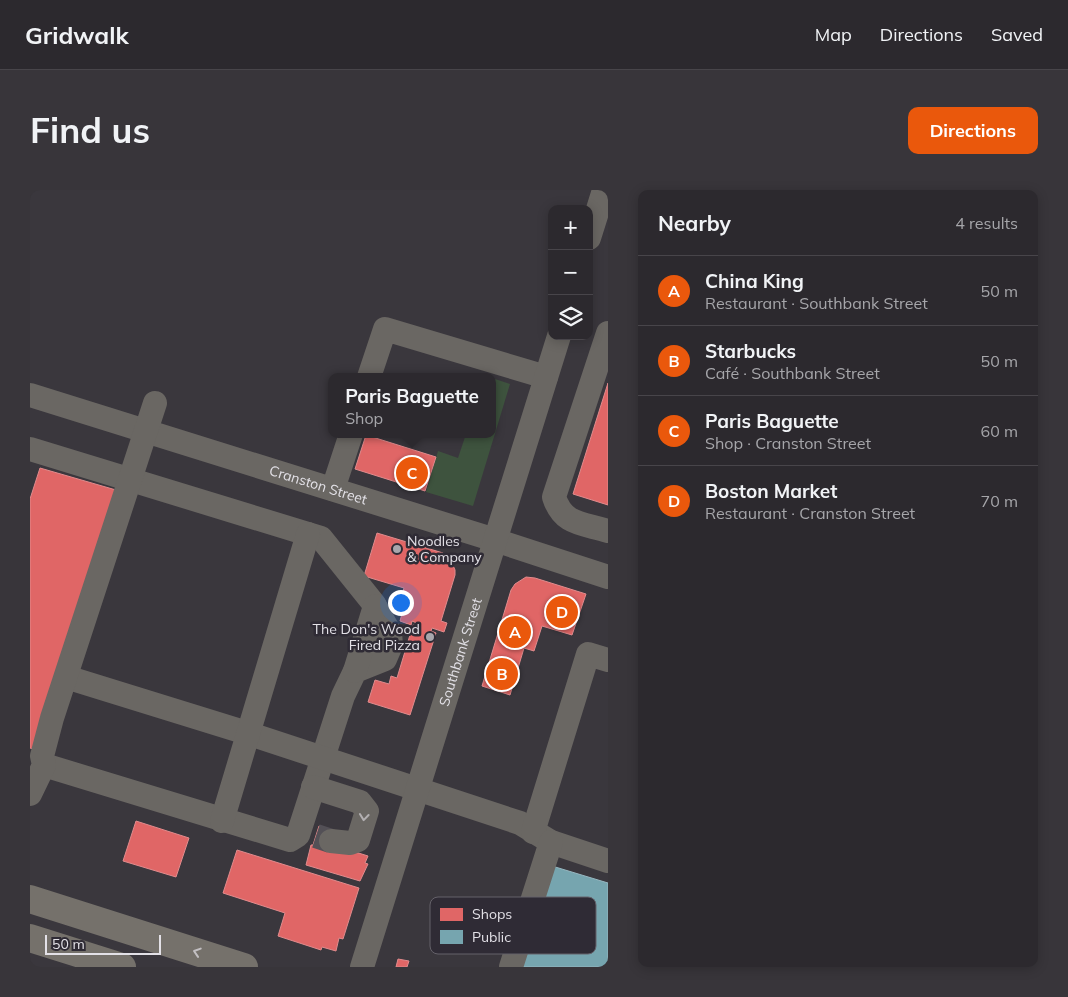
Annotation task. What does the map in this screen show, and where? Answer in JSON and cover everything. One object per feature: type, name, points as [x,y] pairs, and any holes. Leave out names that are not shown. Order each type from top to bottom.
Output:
[{"type":"main road","points":[[30,899],[244,967]]},
{"type":"main road","points":[[30,938],[122,967]]},
{"type":"street","points":[[593,225],[604,190]]},
{"type":"street","points":[[370,373],[384,329],[546,377]]},
{"type":"street","points":[[608,333],[554,497],[558,511],[566,518],[608,531]]},
{"type":"street","name":"Southbank Street","points":[[362,967],[558,340]]},
{"type":"street","name":"Cranston Street","points":[[30,394],[608,577]]},
{"type":"street","points":[[30,794],[44,765],[42,756],[66,677],[155,404]]},
{"type":"street","points":[[333,489],[350,438]]},
{"type":"street","points":[[30,449],[131,478],[321,538],[375,606],[390,633],[390,651],[381,661],[355,671],[343,696],[313,787],[320,834]]},
{"type":"street","points":[[222,821],[308,534]]},
{"type":"street","points":[[528,897],[588,654],[608,660]]},
{"type":"street","points":[[66,677],[247,733],[520,823],[542,837],[608,861]]},
{"type":"street","points":[[44,765],[284,840],[320,834],[354,843],[360,837],[366,818],[364,806],[360,802],[313,787]]},
{"type":"street","points":[[511,967],[514,954]]},
{"type":"green space","points":[[496,379],[510,384],[496,430]]},
{"type":"green space","points":[[465,438],[494,438],[473,506],[426,492],[438,451],[458,458]]},
{"type":"building: Shops","points":[[608,383],[608,505],[573,494]]},
{"type":"building: Shops","points":[[365,438],[376,438],[436,457],[425,491],[355,469]]},
{"type":"building: Shops","points":[[40,468],[116,490],[36,750],[30,748],[30,499]]},
{"type":"building: Shops","points":[[377,533],[443,553],[452,563],[455,570],[441,621],[447,623],[444,632],[432,628],[431,631],[436,633],[410,715],[368,702],[375,680],[389,684],[391,676],[397,678],[413,625],[418,627],[419,624],[412,621],[411,625],[400,621],[403,610],[397,608],[404,588],[364,576]]},
{"type":"building: Shops","points":[[526,577],[586,594],[572,635],[542,626],[534,651],[524,648],[510,695],[482,686],[511,590],[515,584]]},
{"type":"building: Shops","points":[[136,821],[189,838],[176,877],[123,861]]},
{"type":"building: Shops","points":[[319,826],[334,831],[330,844],[368,856],[365,863],[368,864],[360,881],[306,865],[311,845],[313,845]]},
{"type":"building: Shops","points":[[237,850],[359,888],[343,939],[339,938],[336,951],[322,947],[321,950],[278,936],[285,913],[223,893]]},
{"type":"building: Shops","points":[[398,959],[409,961],[407,967],[396,967]]},
{"type":"building: Public","points":[[552,866],[608,883],[608,967],[521,967],[525,954],[596,954],[596,897],[542,897]]},
{"type":"tunnel","points":[[316,836],[331,841]]},
{"type":"place","name":"Paris Baguette","points":[[412,473]]},
{"type":"place","name":"Noodles & Company","points":[[397,549]]},
{"type":"place","name":"Boston Market","points":[[562,612]]},
{"type":"place","name":"China King","points":[[515,632]]},
{"type":"place","name":"The Don's Wood Fired Pizza","points":[[430,637]]},
{"type":"place","name":"Starbucks","points":[[502,674]]}]
